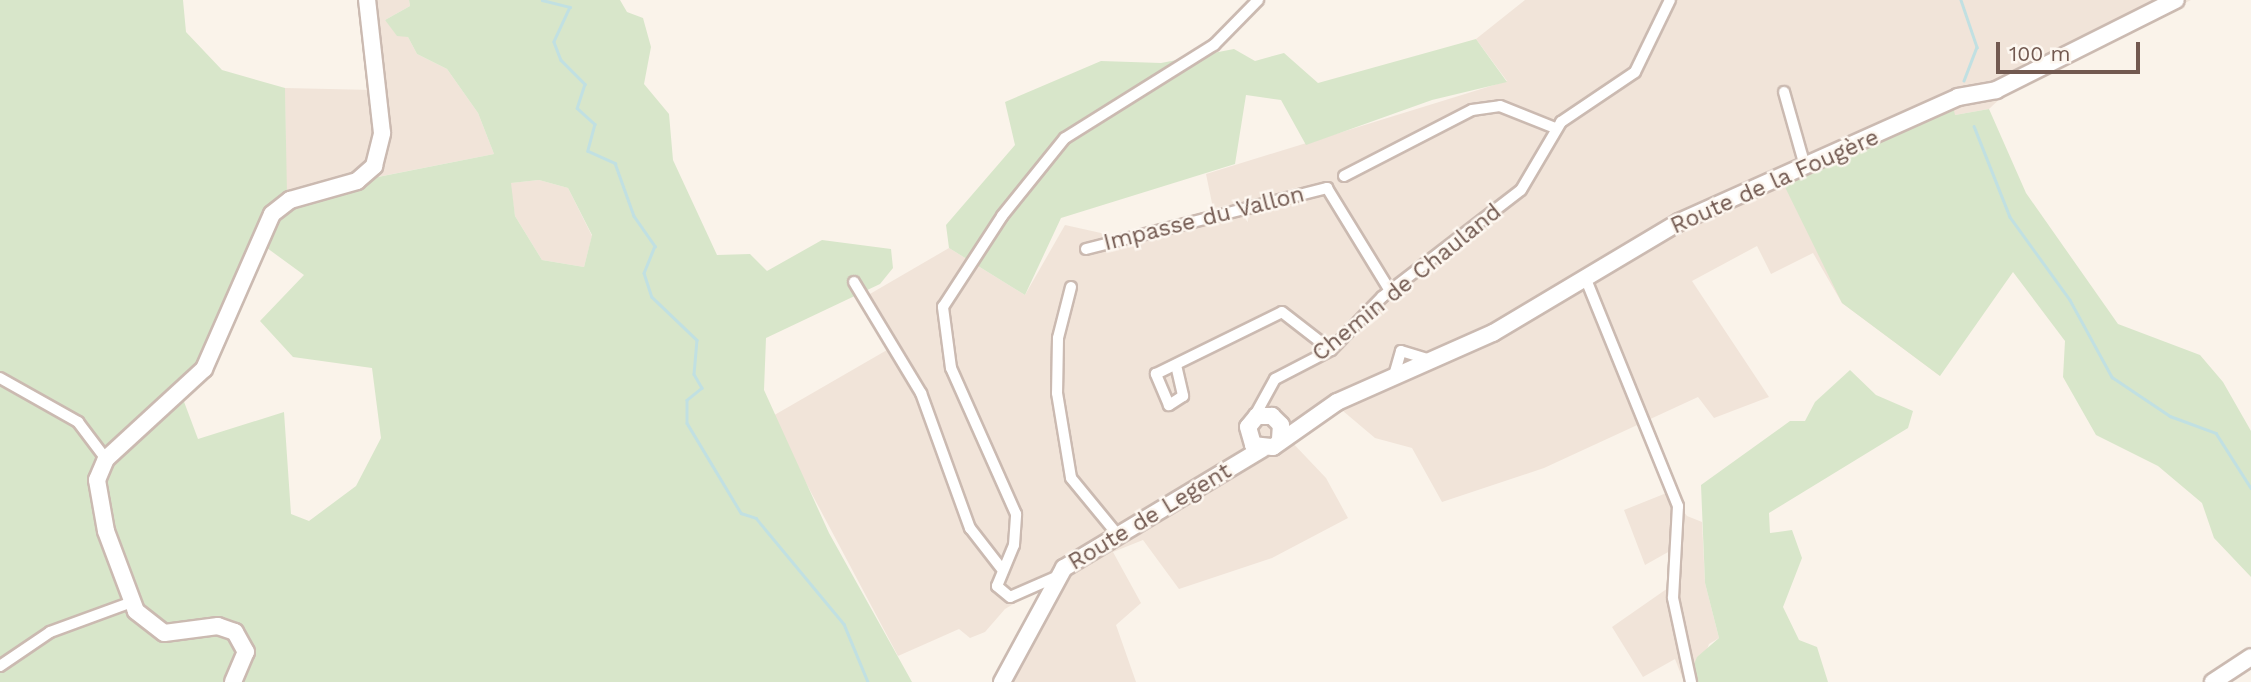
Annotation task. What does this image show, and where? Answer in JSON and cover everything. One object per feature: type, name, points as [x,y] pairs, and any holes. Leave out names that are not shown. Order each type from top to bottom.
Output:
[{"type":"street","points":[[233,682],[246,652],[235,632],[218,626],[164,633],[148,625],[132,602],[97,500],[106,459],[204,369],[272,214],[290,200],[357,181],[374,166],[382,133],[368,0]]},
{"type":"street","points":[[1058,576],[1010,597],[997,586],[1001,568],[1014,545],[1016,514],[946,352],[941,320],[947,297],[1065,138],[1214,45],[1258,0]]},
{"type":"street","name":"Chemin de Chauland","points":[[1266,413],[1275,379],[1331,350],[1390,292],[1521,190],[1555,128],[1635,72],[1670,0]]},
{"type":"street","name":"Route de la Fougère","points":[[1280,439],[1306,420],[1434,360],[1587,282],[1679,222],[1958,97],[1996,90],[2176,0]]},
{"type":"street","points":[[1784,92],[1805,166]]},
{"type":"street","points":[[1344,176],[1472,110],[1500,106],[1555,128]]},
{"type":"street","name":"Impasse du Vallon","points":[[1086,249],[1327,188],[1390,292]]},
{"type":"street","points":[[854,282],[921,393],[970,528],[1001,568]]},
{"type":"street","points":[[1587,282],[1678,506],[1673,598],[1691,682]]},
{"type":"street","points":[[1070,287],[1058,338],[1056,393],[1071,478],[1117,534]]},
{"type":"street","points":[[1175,365],[1282,312],[1331,350]]},
{"type":"street","points":[[1393,380],[1401,351],[1434,360]]},
{"type":"street","points":[[0,379],[78,422],[106,459]]},
{"type":"street","points":[[1266,413],[1280,439]]},
{"type":"street","name":"Route de la Fougère","points":[[1266,413],[1306,420]]},
{"type":"street","name":"Route de Legent","points":[[1239,464],[1248,437],[1266,413]]},
{"type":"street","points":[[1248,437],[1262,449]]},
{"type":"street","name":"Route de Legent","points":[[1002,682],[1058,576],[1117,534],[1280,439]]},
{"type":"street","points":[[0,666],[50,632],[132,602]]},
{"type":"street","points":[[2213,682],[2251,657]]},
{"type":"shaded area","points":[[361,0],[409,0],[410,6],[385,20],[408,37],[417,54],[447,69],[478,113],[494,154],[286,195],[285,88],[373,90]]},
{"type":"shaded area","points":[[1525,0],[2191,0],[2007,92],[1989,109],[1955,115],[1940,376],[1842,303],[1813,253],[1771,274],[1757,246],[1692,281],[1769,397],[1714,418],[1698,397],[1544,468],[1442,502],[1412,448],[1375,438],[1343,411],[1288,438],[1326,478],[1348,518],[1272,558],[1179,589],[1143,540],[1113,552],[1141,603],[1116,625],[1136,682],[992,682],[1044,586],[1005,609],[985,632],[970,638],[959,629],[898,656],[771,417],[887,350],[863,298],[949,248],[1025,295],[1065,225],[1128,239],[1213,208],[1206,174],[1507,81],[1476,39]]},
{"type":"shaded area","points":[[539,180],[568,188],[592,236],[584,267],[542,260],[515,216],[510,183]]},
{"type":"shaded area","points":[[1669,492],[1687,516],[1702,522],[1705,583],[1719,638],[1709,644],[1695,682],[1684,682],[1675,659],[1643,677],[1612,627],[1668,588],[1670,551],[1645,565],[1624,510]]},
{"type":"green space","points":[[0,0],[183,0],[186,32],[222,70],[285,88],[287,195],[494,154],[478,113],[447,69],[417,54],[408,37],[397,36],[385,20],[410,6],[409,0],[620,0],[627,12],[643,18],[651,47],[644,84],[669,114],[673,160],[717,255],[750,254],[767,271],[822,240],[891,249],[893,268],[880,284],[766,338],[764,390],[829,533],[912,682],[0,682]],"holes":[[[539,180],[568,188],[592,235],[584,267],[542,260],[515,216],[511,183]],[[267,248],[304,275],[260,321],[293,357],[372,368],[381,438],[356,486],[309,521],[291,514],[284,412],[198,439],[183,399]]]},
{"type":"green space","points":[[1476,39],[1507,82],[1432,100],[1306,145],[1281,100],[1246,95],[1235,164],[1061,218],[1025,295],[949,248],[946,225],[1015,145],[1005,102],[1101,61],[1161,63],[1234,49],[1255,61],[1284,53],[1318,83]]},
{"type":"green space","points":[[1953,106],[1955,115],[1989,109],[2026,193],[2118,324],[2200,355],[2223,382],[2251,431],[2251,577],[2214,538],[2202,503],[2158,466],[2096,435],[2063,377],[2065,341],[2013,272],[1940,376],[1842,303],[1783,183]]},
{"type":"green space","points":[[1850,370],[1876,395],[1913,411],[1908,428],[1769,513],[1770,533],[1792,530],[1802,558],[1783,607],[1799,640],[1817,647],[1828,682],[1695,682],[1690,674],[1697,657],[1719,638],[1705,583],[1701,485],[1790,421],[1805,421],[1815,402]]},
{"type":"waterway","points":[[542,0],[570,7],[554,42],[561,60],[585,84],[577,108],[595,124],[588,151],[615,163],[634,216],[655,246],[644,273],[652,297],[697,340],[694,374],[702,388],[687,400],[687,423],[741,513],[756,518],[844,624],[868,682]]},
{"type":"waterway","points":[[1961,0],[1977,47],[1964,81]]},
{"type":"waterway","points":[[1974,126],[2010,217],[2070,300],[2112,377],[2170,416],[2216,433],[2251,488]]}]
